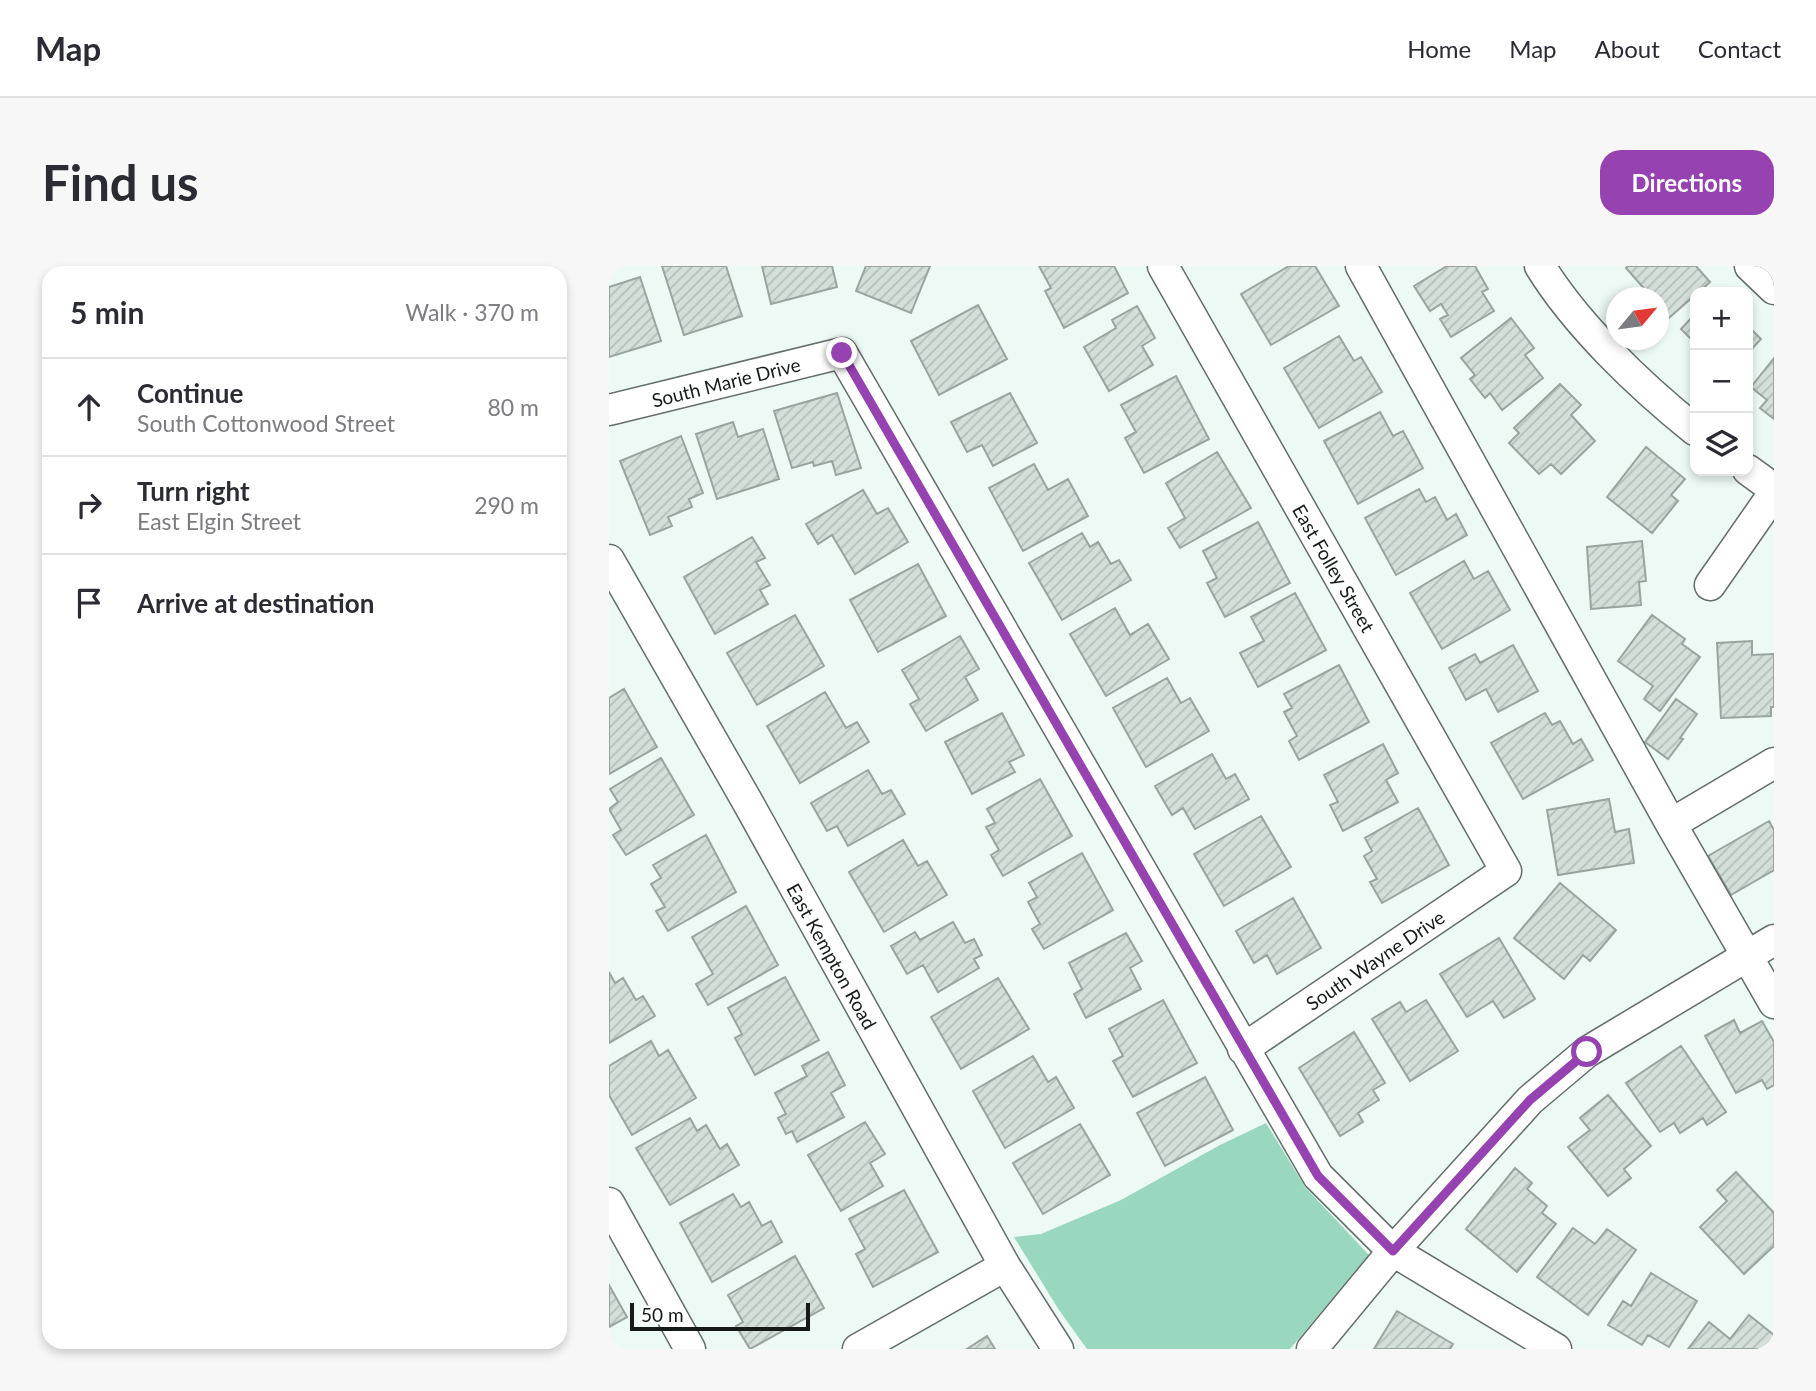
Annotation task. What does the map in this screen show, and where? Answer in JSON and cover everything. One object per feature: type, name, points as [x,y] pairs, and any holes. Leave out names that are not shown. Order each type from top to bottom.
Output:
[{"type":"street","name":"East Folley Street","points":[[1163,266],[1506,871]]},
{"type":"street","points":[[1361,266],[1671,824],[1774,1003]]},
{"type":"street","points":[[1540,266],[1598,339],[1690,425]]},
{"type":"street","points":[[1749,266],[1774,289]]},
{"type":"street","name":"South Marie Drive","points":[[609,410],[842,353],[1243,1049]]},
{"type":"street","points":[[1710,585],[1774,491],[1753,474]]},
{"type":"street","name":"East Kempton Road","points":[[609,560],[747,801],[1005,1266],[1058,1349]]},
{"type":"street","points":[[1671,824],[1774,763]]},
{"type":"street","name":"South Wayne Drive","points":[[1243,1049],[1506,871]]},
{"type":"street","points":[[1313,1349],[1393,1251],[1530,1100],[1587,1052],[1774,940]]},
{"type":"street","points":[[1243,1049],[1318,1176],[1393,1251],[1556,1349]]},
{"type":"street","points":[[609,1203],[690,1349]]},
{"type":"street","points":[[857,1349],[1005,1266]]},
{"type":"green space","points":[[1266,1123],[1305,1187],[1369,1255],[1290,1349],[1087,1349],[1059,1310],[1014,1237],[1041,1234],[1121,1200],[1220,1145]]},
{"type":"building","points":[[662,266],[726,266],[742,316],[684,335]]},
{"type":"building","points":[[762,266],[832,266],[837,287],[771,304]]},
{"type":"building","points":[[866,266],[930,266],[911,313],[856,291]]},
{"type":"building","points":[[1039,266],[1114,266],[1128,293],[1064,328],[1045,291],[1051,288]]},
{"type":"building","points":[[1289,266],[1315,266],[1339,306],[1271,345],[1241,294]]},
{"type":"building","points":[[1447,266],[1475,266],[1488,289],[1482,292],[1494,311],[1451,337],[1440,319],[1448,315],[1441,304],[1430,311],[1414,286]]},
{"type":"building","points":[[1696,266],[1710,282],[1704,287],[1690,287],[1690,299],[1669,318],[1669,287],[1643,287],[1626,268]]},
{"type":"building","points":[[640,277],[661,341],[609,357],[609,287]]},
{"type":"building","points":[[978,305],[1007,359],[939,395],[911,341]]},
{"type":"building","points":[[1137,306],[1155,338],[1142,346],[1153,365],[1109,391],[1084,347],[1116,328],[1112,320]]},
{"type":"building","points":[[1511,318],[1534,348],[1525,355],[1543,378],[1502,410],[1490,393],[1485,398],[1470,379],[1475,375],[1461,358]]},
{"type":"building","points":[[1690,319],[1690,338],[1681,329]]},
{"type":"building","points":[[1753,331],[1761,339],[1753,348]]},
{"type":"building","points":[[1339,336],[1354,361],[1361,357],[1382,392],[1319,428],[1284,368]]},
{"type":"building","points":[[1774,358],[1774,419],[1760,408],[1767,400],[1753,389],[1753,384]]},
{"type":"building","points":[[1176,376],[1209,439],[1144,473],[1125,438],[1136,432],[1121,405]]},
{"type":"building","points":[[1560,384],[1581,405],[1571,415],[1595,441],[1561,474],[1551,464],[1539,474],[1509,443],[1519,433],[1514,428]]},
{"type":"building","points":[[837,393],[861,468],[836,475],[832,461],[814,466],[813,462],[792,468],[774,411]]},
{"type":"building","points":[[1010,393],[1037,443],[993,466],[982,445],[967,452],[951,422]]},
{"type":"building","points":[[1380,412],[1393,436],[1403,431],[1423,468],[1358,504],[1324,441]]},
{"type":"building","points":[[733,422],[738,437],[763,429],[779,479],[717,499],[696,434]]},
{"type":"building","points":[[681,436],[703,493],[689,499],[692,507],[668,517],[672,526],[650,535],[620,461]]},
{"type":"building","points":[[1646,447],[1685,479],[1671,495],[1678,501],[1652,533],[1607,497]]},
{"type":"building","points":[[1217,452],[1251,508],[1180,548],[1168,528],[1185,518],[1166,483]]},
{"type":"building","points":[[1034,464],[1048,490],[1068,479],[1088,516],[1023,551],[989,488]]},
{"type":"building","points":[[1419,489],[1426,502],[1435,497],[1447,520],[1456,514],[1467,535],[1396,575],[1365,518]]},
{"type":"building","points":[[863,490],[877,514],[888,508],[908,542],[855,574],[832,535],[818,544],[806,524]]},
{"type":"building","points":[[1258,522],[1290,583],[1225,617],[1207,583],[1217,578],[1203,551]]},
{"type":"building","points":[[1082,533],[1090,547],[1098,542],[1111,564],[1119,560],[1131,580],[1062,620],[1029,563]]},
{"type":"building","points":[[752,537],[765,558],[756,562],[770,585],[760,590],[768,604],[715,634],[684,577]]},
{"type":"building","points":[[1642,541],[1646,581],[1639,582],[1641,605],[1591,609],[1587,547]]},
{"type":"building","points":[[1464,561],[1474,579],[1488,571],[1510,610],[1442,649],[1410,593]]},
{"type":"building","points":[[918,564],[946,616],[878,652],[850,600]]},
{"type":"building","points":[[1295,593],[1326,650],[1258,687],[1240,653],[1264,641],[1251,617]]},
{"type":"building","points":[[1115,608],[1130,635],[1148,624],[1169,659],[1106,696],[1070,634]]},
{"type":"building","points":[[795,615],[824,666],[757,705],[727,653]]},
{"type":"building","points":[[1652,615],[1685,639],[1682,644],[1700,657],[1660,711],[1644,699],[1653,686],[1618,661]]},
{"type":"building","points":[[960,636],[979,669],[965,677],[978,700],[926,731],[910,704],[919,699],[902,670]]},
{"type":"building","points":[[1752,641],[1752,655],[1774,654],[1774,707],[1771,707],[1771,716],[1721,718],[1717,643]]},
{"type":"building","points":[[1513,645],[1538,691],[1498,712],[1486,689],[1466,700],[1449,668],[1475,654],[1480,663]]},
{"type":"building","points":[[1339,665],[1369,722],[1299,760],[1289,741],[1297,736],[1284,712],[1292,708],[1284,694]]},
{"type":"building","points":[[1167,678],[1181,703],[1190,698],[1209,731],[1146,767],[1113,708]]},
{"type":"building","points":[[624,689],[657,747],[609,774],[609,698]]},
{"type":"building","points":[[825,692],[846,728],[857,722],[869,742],[800,783],[767,726]]},
{"type":"building","points":[[1676,699],[1697,714],[1668,759],[1645,742]]},
{"type":"building","points":[[1002,713],[1024,755],[1009,762],[1015,772],[972,794],[945,742]]},
{"type":"building","points":[[1545,713],[1552,725],[1560,721],[1573,744],[1581,739],[1593,760],[1523,799],[1491,743]]},
{"type":"building","points":[[1383,744],[1398,773],[1386,780],[1398,802],[1343,831],[1330,805],[1338,802],[1324,775]]},
{"type":"building","points":[[1212,754],[1226,779],[1235,774],[1249,799],[1195,829],[1183,808],[1172,815],[1155,786]]},
{"type":"building","points":[[661,758],[694,815],[626,855],[613,835],[621,830],[609,809],[618,802],[610,789]]},
{"type":"building","points":[[868,770],[882,794],[891,790],[905,814],[848,846],[837,826],[827,831],[811,803]]},
{"type":"building","points":[[1040,779],[1072,836],[1003,876],[991,855],[999,850],[986,827],[995,823],[987,809]]},
{"type":"building","points":[[1609,799],[1615,832],[1629,829],[1634,863],[1558,875],[1547,810]]},
{"type":"building","points":[[1418,808],[1449,865],[1382,903],[1370,882],[1377,879],[1364,856],[1372,851],[1365,838]]},
{"type":"building","points":[[1261,816],[1291,867],[1224,906],[1194,854]]},
{"type":"building","points":[[1769,821],[1774,830],[1774,870],[1731,895],[1708,856]]},
{"type":"building","points":[[706,835],[736,892],[668,931],[656,911],[665,907],[651,884],[661,878],[653,865]]},
{"type":"building","points":[[903,840],[918,866],[927,861],[947,895],[884,932],[849,872]]},
{"type":"building","points":[[1082,853],[1113,910],[1044,949],[1032,929],[1040,924],[1028,902],[1037,897],[1029,883]]},
{"type":"building","points":[[1560,883],[1616,930],[1590,961],[1583,955],[1564,979],[1514,938]]},
{"type":"building","points":[[1293,898],[1321,948],[1277,974],[1267,955],[1254,963],[1236,931]]},
{"type":"building","points":[[746,906],[778,965],[708,1005],[696,984],[713,974],[692,937]]},
{"type":"building","points":[[953,922],[965,943],[974,939],[982,955],[974,959],[979,968],[938,992],[923,965],[907,974],[891,946],[915,932],[920,940]]},
{"type":"building","points":[[1126,933],[1142,961],[1130,968],[1141,989],[1086,1018],[1074,994],[1082,989],[1069,963]]},
{"type":"building","points":[[1499,938],[1535,999],[1504,1018],[1493,1001],[1467,1017],[1440,974]]},
{"type":"building","points":[[609,972],[615,983],[623,978],[636,1000],[643,996],[655,1016],[609,1043]]},
{"type":"building","points":[[785,977],[819,1040],[755,1075],[735,1038],[742,1034],[728,1008]]},
{"type":"building","points":[[998,978],[1029,1029],[961,1069],[931,1017]]},
{"type":"building","points":[[1163,1000],[1197,1063],[1133,1097],[1113,1061],[1123,1056],[1109,1029]]},
{"type":"building","points":[[1426,1000],[1458,1051],[1410,1081],[1372,1019],[1400,1002],[1406,1012]]},
{"type":"building","points":[[1734,1020],[1740,1033],[1762,1021],[1774,1042],[1774,1085],[1767,1089],[1762,1080],[1736,1093],[1705,1036]]},
{"type":"building","points":[[1354,1032],[1385,1083],[1373,1090],[1379,1100],[1358,1113],[1363,1122],[1340,1136],[1299,1068]]},
{"type":"building","points":[[651,1041],[659,1056],[668,1050],[696,1098],[632,1135],[609,1095],[609,1066]]},
{"type":"building","points":[[1681,1046],[1726,1112],[1707,1125],[1703,1118],[1680,1133],[1674,1123],[1660,1132],[1626,1083]]},
{"type":"building","points":[[828,1052],[845,1085],[831,1093],[844,1117],[797,1142],[792,1131],[786,1134],[778,1118],[786,1114],[775,1093],[807,1076],[802,1066]]},
{"type":"building","points":[[1033,1056],[1048,1082],[1056,1077],[1074,1108],[1005,1148],[973,1091]]},
{"type":"building","points":[[1205,1077],[1233,1130],[1165,1166],[1137,1113]]},
{"type":"building","points":[[1608,1095],[1651,1146],[1624,1169],[1631,1178],[1608,1196],[1568,1147],[1590,1130],[1580,1118]]},
{"type":"building","points":[[690,1118],[697,1131],[706,1125],[720,1149],[727,1144],[739,1165],[670,1205],[636,1148]]},
{"type":"building","points":[[865,1122],[885,1154],[870,1163],[883,1186],[841,1211],[808,1155]]},
{"type":"building","points":[[1080,1124],[1110,1175],[1043,1214],[1013,1163]]},
{"type":"building","points":[[1515,1168],[1532,1183],[1527,1189],[1547,1206],[1542,1213],[1556,1224],[1517,1272],[1466,1229]]},
{"type":"building","points":[[1736,1172],[1774,1213],[1774,1246],[1744,1274],[1700,1227],[1727,1201],[1717,1190]]},
{"type":"building","points":[[904,1190],[938,1252],[873,1287],[856,1254],[865,1249],[849,1219]]},
{"type":"building","points":[[733,1194],[741,1207],[749,1202],[762,1226],[771,1221],[782,1242],[712,1282],[680,1223]]},
{"type":"building","points":[[1573,1228],[1595,1244],[1607,1229],[1636,1250],[1588,1315],[1537,1277]]},
{"type":"building","points":[[795,1256],[824,1308],[750,1349],[736,1326],[743,1322],[728,1295]]},
{"type":"building","points":[[1651,1273],[1697,1301],[1669,1347],[1648,1335],[1642,1345],[1608,1325],[1623,1301],[1631,1306]]},
{"type":"building","points":[[609,1285],[627,1317],[609,1327]]},
{"type":"building","points":[[1397,1311],[1453,1344],[1450,1349],[1374,1349]]},
{"type":"building","points":[[1749,1315],[1774,1335],[1774,1340],[1767,1349],[1688,1349],[1709,1322],[1730,1339]]},
{"type":"building","points":[[987,1336],[995,1349],[967,1349]]},
{"type":"route","points":[[842,353],[1318,1176],[1393,1251],[1530,1100],[1587,1052]]}]
